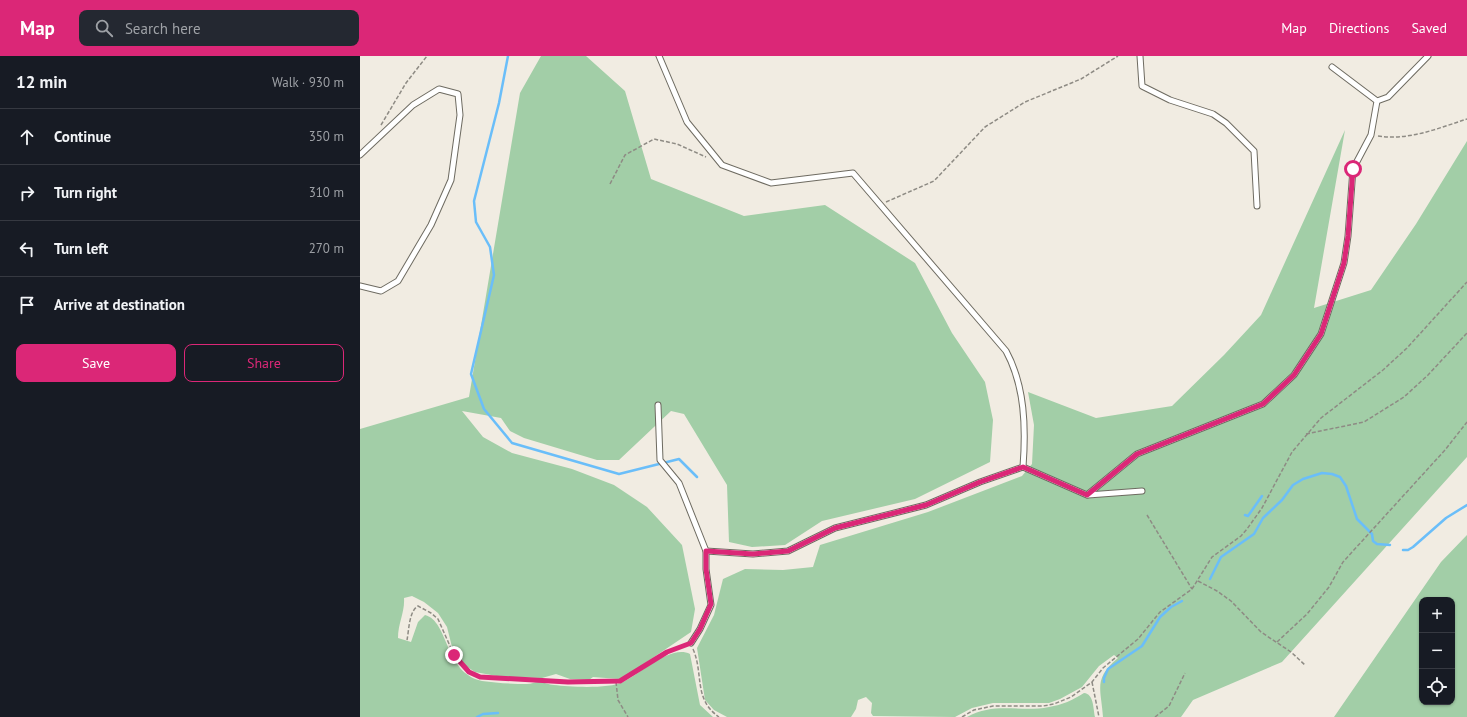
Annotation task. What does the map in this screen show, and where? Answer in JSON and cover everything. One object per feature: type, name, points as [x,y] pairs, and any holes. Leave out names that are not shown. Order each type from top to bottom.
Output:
[{"type":"lane","points":[[659,56],[687,122],[722,165],[771,183],[852,173],[880,204],[1006,351],[1015,368],[1025,424],[1023,467]]},
{"type":"lane","points":[[1140,56],[1142,86],[1170,100],[1213,114],[1226,123],[1254,151],[1257,206]]},
{"type":"lane","points":[[1377,101],[1388,97],[1428,56]]},
{"type":"lane","points":[[1332,66],[1377,101]]},
{"type":"lane","points":[[360,155],[413,105],[439,89],[458,94],[460,115],[451,180],[430,225],[398,280],[381,291],[360,286]]},
{"type":"lane","points":[[1087,495],[1137,454],[1263,404],[1294,375],[1321,334],[1344,263],[1348,236],[1353,169],[1371,135],[1377,101]]},
{"type":"lane","points":[[658,405],[660,460],[679,483],[706,551],[706,569],[711,604],[700,629],[691,643]]},
{"type":"lane","points":[[706,551],[753,554],[788,551],[835,528],[926,505],[980,482],[1023,467],[1087,495],[1142,491]]},
{"type":"path","points":[[380,127],[406,83],[427,56]]},
{"type":"path","points":[[880,204],[934,181],[985,127],[1020,105],[1081,78],[1118,56]]},
{"type":"path","points":[[1371,135],[1390,138],[1420,133],[1467,119]]},
{"type":"path","points":[[610,184],[625,155],[654,139],[677,144],[709,159]]},
{"type":"path","points":[[962,717],[974,710],[993,706],[1043,706],[1054,704],[1071,697],[1092,682],[1103,668],[1138,639],[1160,612],[1192,589],[1198,581],[1206,564],[1212,557],[1248,530],[1262,508],[1284,464],[1306,434],[1321,418],[1383,370],[1407,348],[1467,282]]},
{"type":"path","points":[[1306,434],[1364,422],[1404,397],[1428,375],[1467,333]]},
{"type":"path","points":[[1277,642],[1307,614],[1329,587],[1343,562],[1420,478],[1467,422]]},
{"type":"path","points":[[1147,515],[1192,589]]},
{"type":"path","points":[[1198,581],[1217,591],[1231,601],[1261,632],[1277,642],[1305,665]]},
{"type":"path","points":[[407,640],[412,616],[414,610],[418,606],[432,613],[438,619],[454,655],[469,672],[474,675],[499,679],[568,682],[616,682],[623,680],[667,652],[691,643],[697,663],[703,699],[706,706],[719,717]]},
{"type":"path","points":[[1154,717],[1169,706],[1185,673]]},
{"type":"path","points":[[616,682],[618,700],[628,717]]},
{"type":"path","points":[[1092,682],[1099,717]]},
{"type":"green space","points":[[541,56],[586,56],[625,91],[651,179],[744,216],[825,205],[915,263],[952,333],[985,382],[993,420],[990,462],[915,499],[822,521],[785,545],[752,547],[729,542],[727,485],[684,414],[671,411],[619,460],[597,460],[524,438],[510,431],[501,418],[462,411],[483,437],[512,453],[572,469],[614,485],[647,507],[682,545],[695,609],[691,632],[623,678],[593,677],[589,680],[570,679],[556,674],[542,678],[502,677],[475,672],[466,666],[452,647],[447,627],[438,613],[424,602],[412,596],[404,598],[398,638],[411,642],[418,622],[425,615],[433,619],[439,627],[460,668],[470,676],[482,681],[510,684],[543,682],[561,686],[609,686],[623,682],[665,656],[682,652],[690,654],[700,705],[713,717],[360,717],[360,429],[469,397],[520,93]]},
{"type":"green space","points":[[1345,130],[1314,308],[1371,290],[1416,224],[1467,141],[1467,457],[1282,662],[1193,700],[1181,717],[1103,717],[1100,684],[1105,672],[1118,658],[1114,655],[1099,666],[1082,687],[1060,699],[1049,703],[993,703],[972,708],[955,717],[873,716],[871,713],[872,703],[866,697],[858,700],[856,709],[851,717],[727,717],[714,710],[705,700],[697,648],[714,615],[723,579],[745,569],[783,570],[813,567],[820,545],[928,512],[1022,476],[1032,464],[1034,425],[1028,392],[1096,418],[1172,406],[1224,355],[1261,315]]},
{"type":"green space","points":[[1467,535],[1467,717],[1334,717],[1441,562]]},
{"type":"green space","points":[[1084,693],[1090,696],[1095,717],[967,717],[978,712],[998,708],[1028,709],[1054,706],[1067,702]]},
{"type":"waterway","points":[[508,56],[499,103],[474,201],[476,222],[490,247],[494,275],[471,374],[484,409],[512,443],[619,474],[679,459],[697,477]]},
{"type":"waterway","points":[[1210,579],[1221,557],[1254,534],[1263,518],[1282,500],[1293,485],[1303,479],[1322,473],[1340,477],[1346,486],[1357,519],[1372,534],[1373,541],[1377,544],[1390,545]]},
{"type":"waterway","points":[[1245,515],[1248,516],[1262,496]]},
{"type":"waterway","points":[[1403,550],[1408,550],[1413,547],[1446,518],[1467,505]]},
{"type":"waterway","points":[[1104,682],[1108,669],[1142,646],[1160,617],[1171,607],[1182,601]]},
{"type":"waterway","points":[[477,717],[483,714],[498,713]]},
{"type":"route","points":[[454,655],[469,672],[480,677],[568,682],[620,681],[667,652],[691,643],[700,629],[711,604],[706,569],[706,551],[753,554],[788,551],[835,528],[926,505],[980,482],[1023,467],[1087,495],[1137,454],[1194,430],[1263,404],[1294,375],[1321,334],[1344,263],[1348,236],[1351,179],[1353,169]]}]
